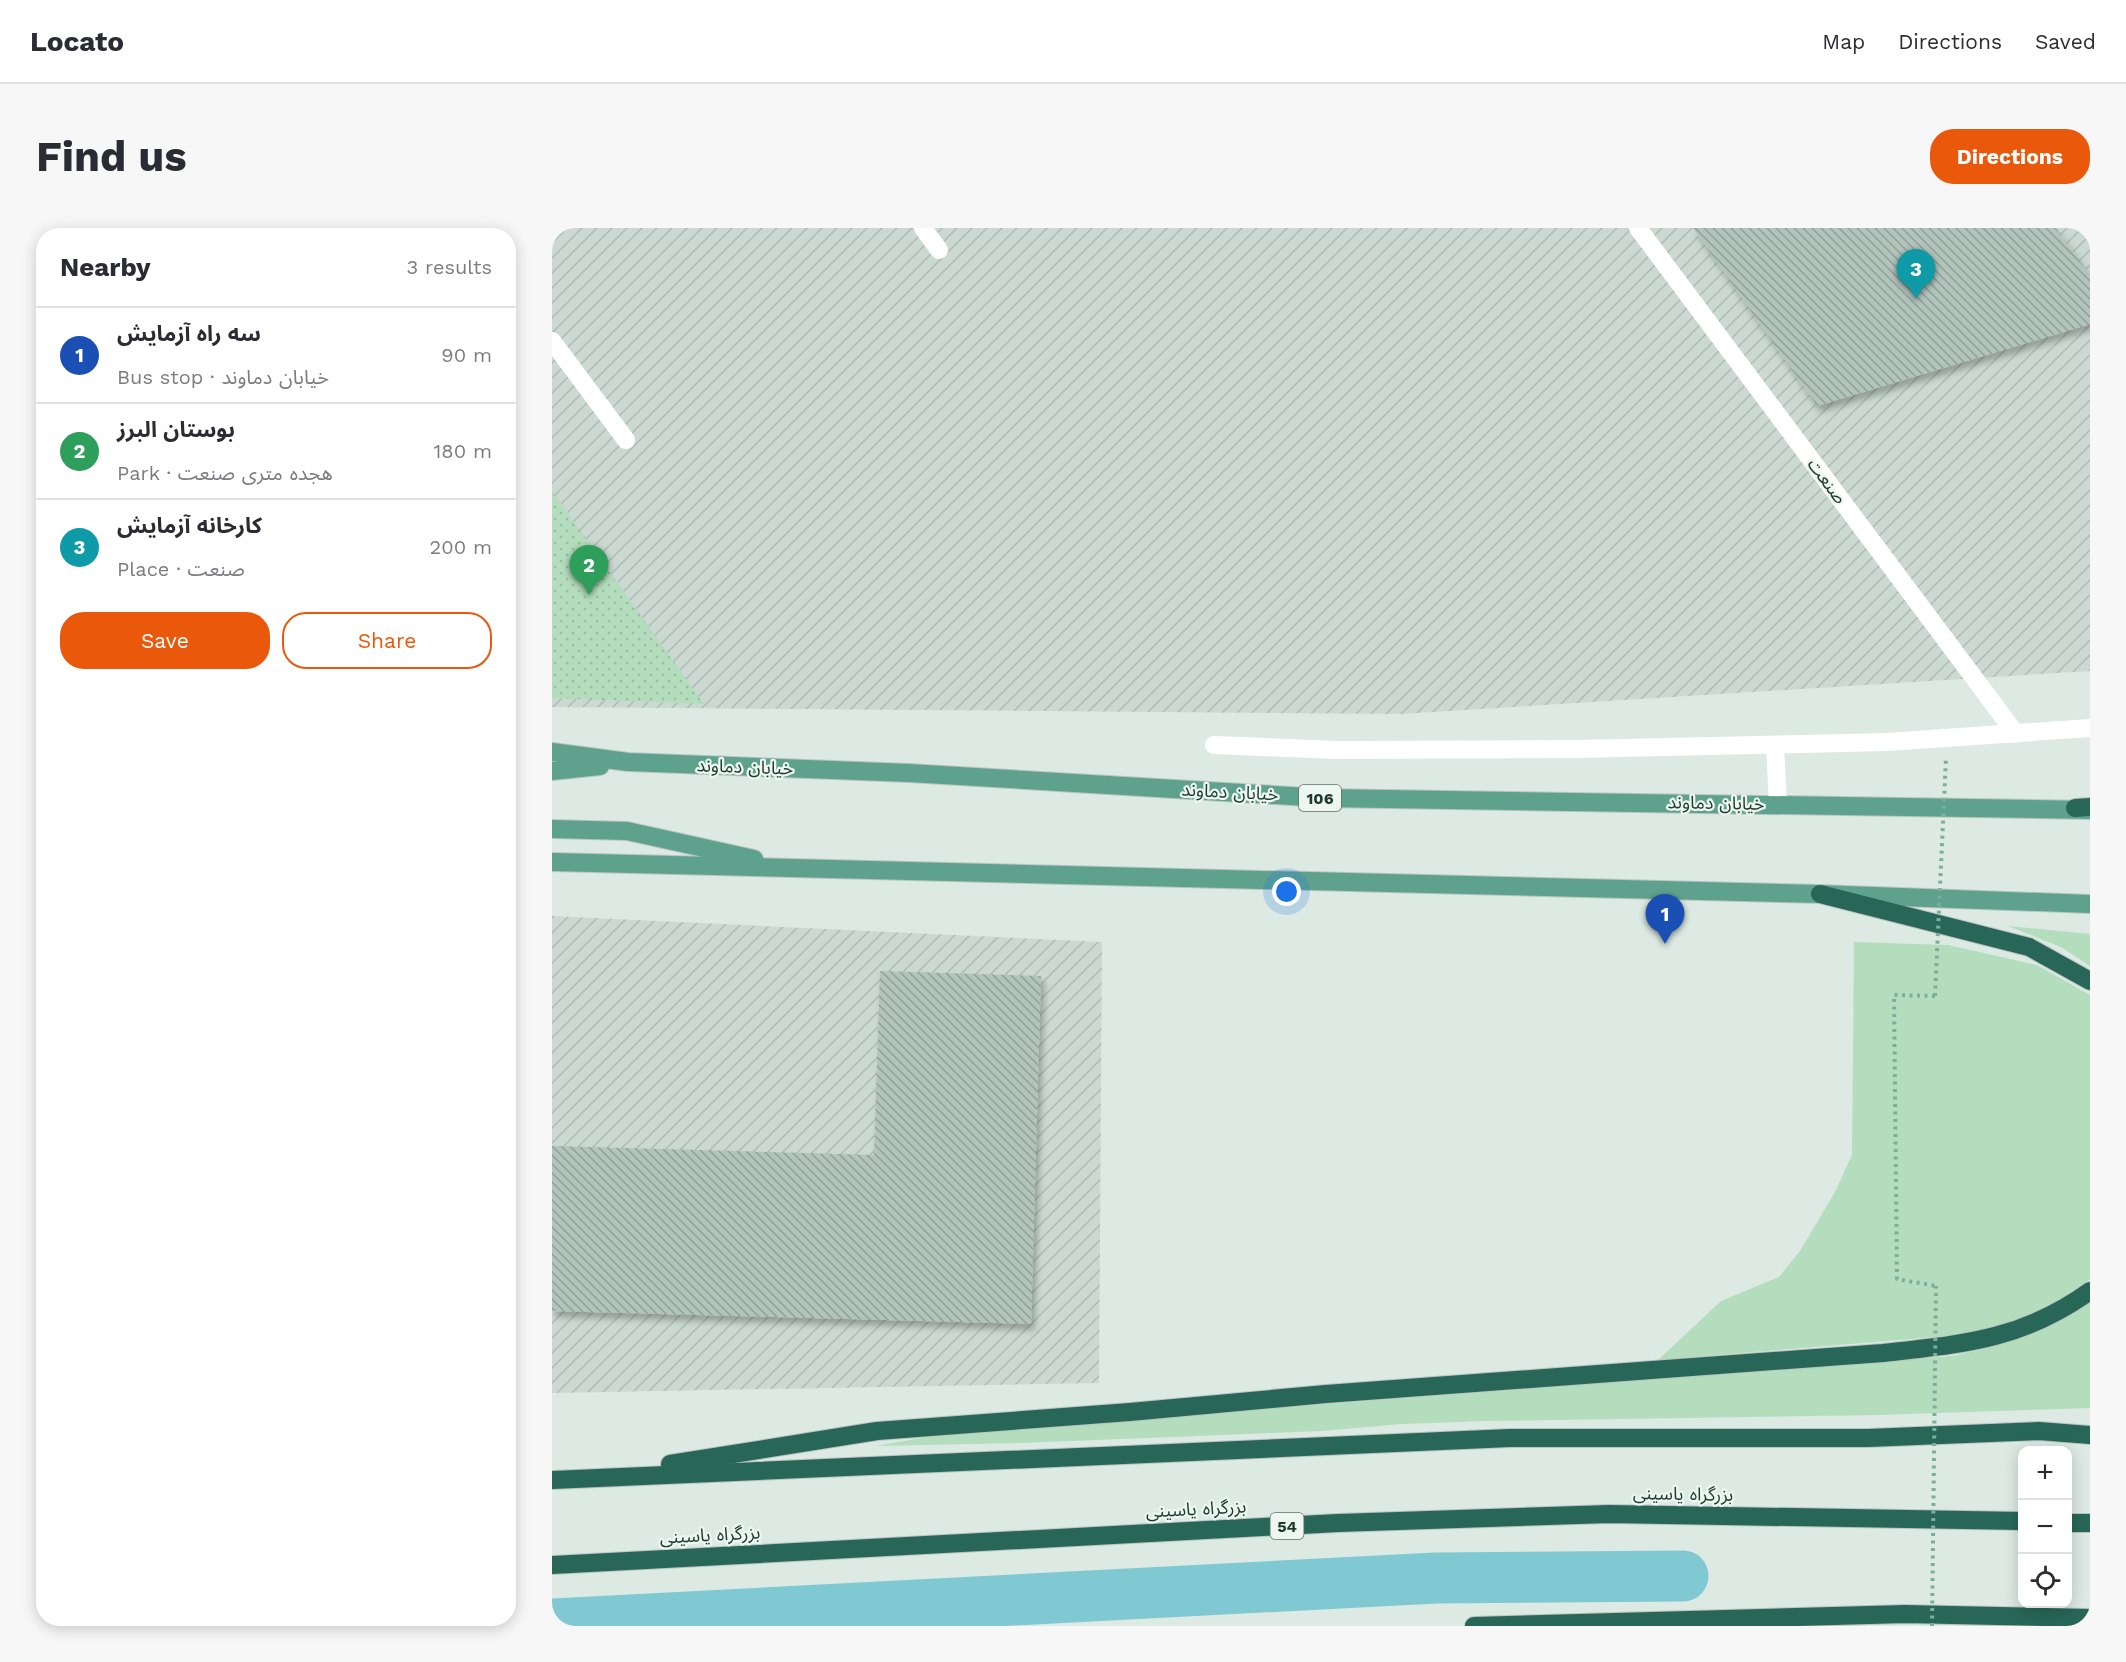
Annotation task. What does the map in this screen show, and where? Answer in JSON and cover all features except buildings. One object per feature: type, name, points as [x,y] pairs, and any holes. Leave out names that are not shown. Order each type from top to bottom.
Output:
[{"type":"highway","points":[[1820,894],[2029,947],[2090,981]]},
{"type":"highway","points":[[585,1477],[878,1431],[1130,1412],[1326,1394],[1883,1353],[1952,1345],[2018,1332],[2058,1314],[2090,1291]]},
{"type":"highway","points":[[552,1480],[1510,1437],[1868,1437],[2090,1427]]},
{"type":"highway","points":[[2039,1431],[2090,1435]]},
{"type":"highway","name":"بزرگراه یاسینی","points":[[552,1564],[1338,1523],[1609,1514],[2018,1521]]},
{"type":"highway","points":[[2072,1523],[2090,1523]]},
{"type":"highway","points":[[1474,1626],[1905,1614],[2090,1618]]},
{"type":"main road","name":"خیابان دماوند","points":[[552,752],[628,762],[909,773],[1324,798],[2085,808]]},
{"type":"main road","points":[[552,771],[628,762]]},
{"type":"main road","points":[[552,829],[627,831],[790,867]]},
{"type":"main road","points":[[552,862],[618,866],[790,867],[999,875],[1820,894],[2090,904]]},
{"type":"street","points":[[923,228],[939,250]]},
{"type":"street","name":"صنعت","points":[[1638,228],[2016,734]]},
{"type":"street","points":[[552,341],[626,440]]},
{"type":"street","points":[[1214,745],[1336,750],[1775,745],[1887,742],[2090,728]]},
{"type":"street","points":[[1775,745],[1778,804]]},
{"type":"path","points":[[1932,1626],[1936,1286],[1898,1280],[1894,995],[1935,996],[1946,757]]},
{"type":"shaded area","points":[[552,228],[2090,228],[2090,671],[1401,714],[552,707]]},
{"type":"shaded area","points":[[552,916],[1102,942],[1099,1383],[552,1393]]},
{"type":"green space","points":[[552,491],[704,704],[552,698]]},
{"type":"green space","points":[[2008,926],[2090,934],[2090,966],[2061,947]]},
{"type":"green space","points":[[1854,942],[1948,945],[2037,965],[2090,995],[2090,1279],[2060,1301],[2016,1323],[1959,1335],[1658,1360],[1721,1301],[1779,1277],[1800,1251],[1835,1192],[1852,1155]]},
{"type":"green space","points":[[2090,1301],[2090,1408],[1878,1415],[1486,1421],[1402,1424],[1322,1431],[1021,1443],[876,1446],[950,1433],[1953,1356],[2042,1330],[2059,1322]]},
{"type":"waterway","points":[[552,1624],[1436,1578],[1683,1576]]},
{"type":"place","name":"کارخانه آزمایش","points":[[1916,299]]},
{"type":"place","name":"بوستان البرز","points":[[589,595]]},
{"type":"place","name":"سه راه آزمایش","points":[[1665,944]]}]
